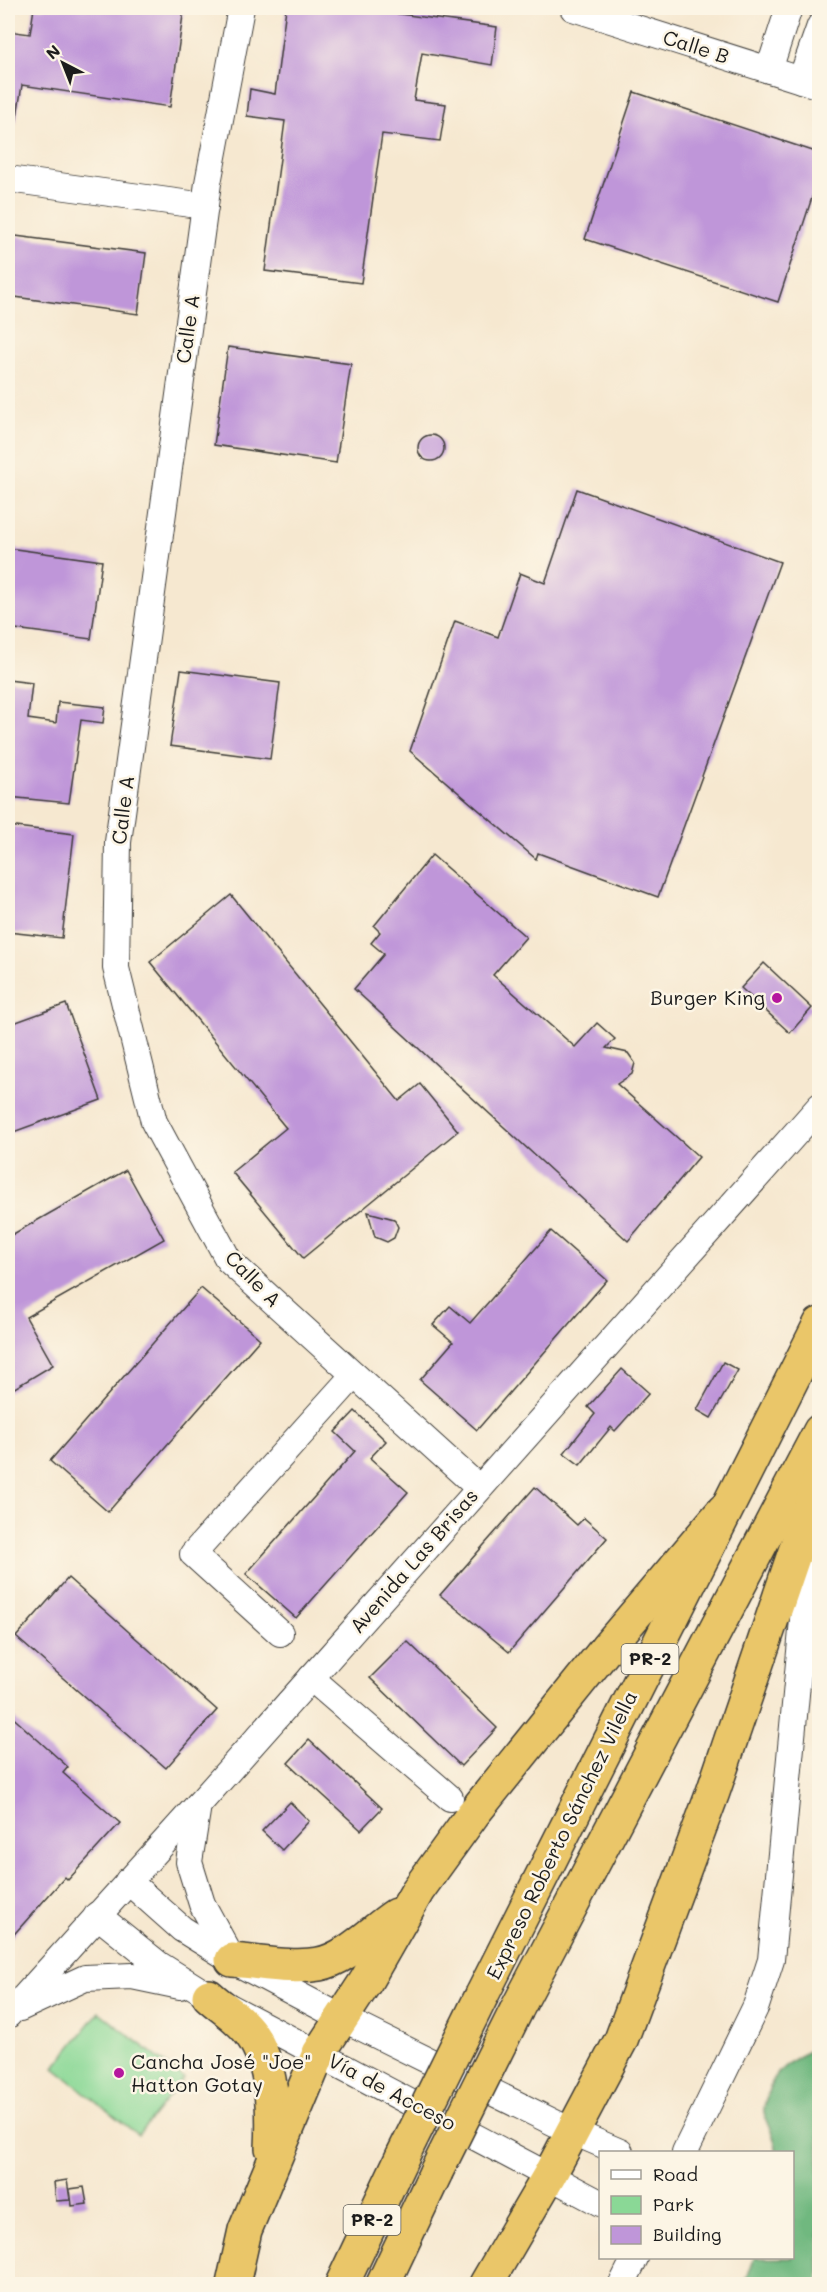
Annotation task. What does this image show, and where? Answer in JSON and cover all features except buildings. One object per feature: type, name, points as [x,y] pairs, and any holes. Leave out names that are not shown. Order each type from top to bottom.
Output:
[{"type":"highway","name":"Expreso Roberto Sánchez Vilella","points":[[342,2284],[482,1995],[819,1324]]},
{"type":"highway","name":"Expreso Roberto Sánchez Vilella","points":[[383,2284],[517,2009],[819,1431]]},
{"type":"highway","points":[[486,2284],[549,2176],[621,2040],[713,1792],[819,1478]]},
{"type":"highway","points":[[233,2284],[245,2230],[319,2053],[408,1907],[473,1814],[606,1649],[724,1510]]},
{"type":"highway","points":[[232,1960],[321,1964],[361,1942],[386,1921],[408,1907]]},
{"type":"highway","points":[[209,1996],[250,2032],[266,2061],[274,2114],[272,2162]]},
{"type":"street","name":"Calle A","points":[[240,8],[205,206],[118,842],[116,968],[154,1122],[229,1261],[478,1488]]},
{"type":"street","name":"Calle B","points":[[573,8],[603,12],[810,83]]},
{"type":"street","points":[[769,70],[789,8]]},
{"type":"street","points":[[810,83],[819,26]]},
{"type":"street","points":[[8,179],[205,206]]},
{"type":"street","name":"Avenida Las Brisas","points":[[8,2014],[198,1805],[819,1106]]},
{"type":"street","points":[[280,1633],[193,1554],[354,1375]]},
{"type":"street","points":[[685,2151],[743,2034],[771,1960],[806,1588],[819,1550]]},
{"type":"street","points":[[311,1678],[450,1798]]},
{"type":"street","points":[[198,1805],[189,1862],[202,1904],[232,1960]]},
{"type":"street","points":[[128,1881],[182,1929],[232,1960],[342,2018],[571,2131],[618,2151]]},
{"type":"street","name":"Vía de Acceso","points":[[98,1915],[158,1964],[209,1996],[599,2202]]},
{"type":"street","points":[[8,2014],[85,1978],[132,1976],[169,1983],[209,1996]]},
{"type":"street","points":[[622,2284],[634,2259]]},
{"type":"green space","name":"Cancha José \"Joe\" Hatton Gotay","points":[[99,2012],[184,2078],[138,2135],[54,2068]]},
{"type":"green space","points":[[819,2047],[819,2284],[745,2284],[754,2259],[794,2259],[794,2151],[776,2151],[764,2108],[770,2086],[780,2071],[802,2055]]},
{"type":"place","name":"Burger King","points":[[777,998]]},
{"type":"place","name":"Cancha José \"Joe\" Hatton Gotay","points":[[119,2073]]}]
